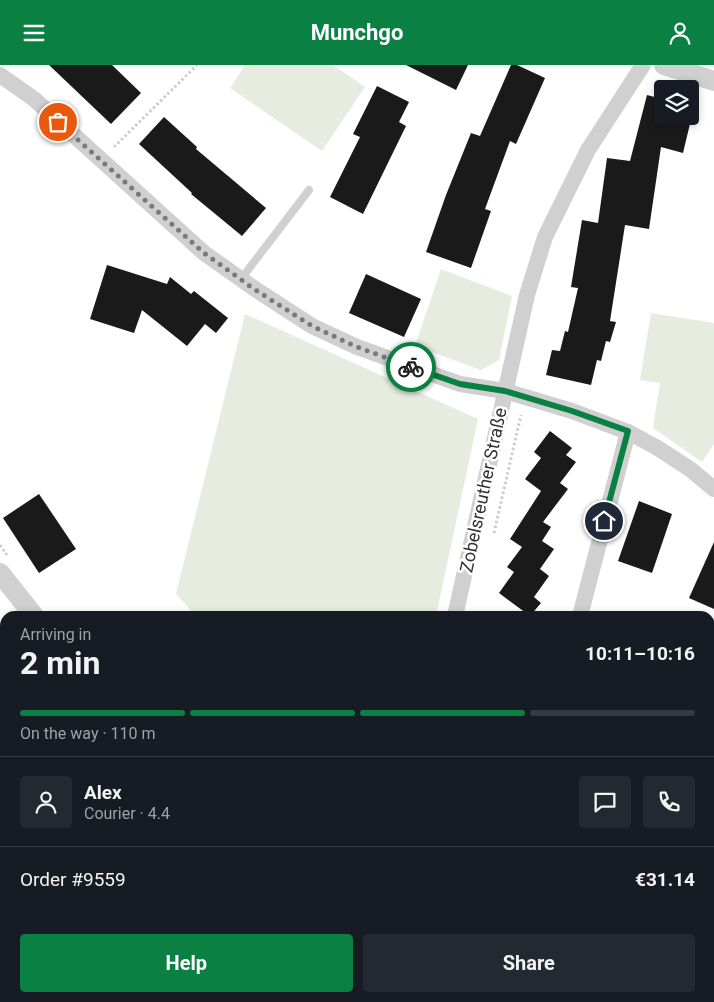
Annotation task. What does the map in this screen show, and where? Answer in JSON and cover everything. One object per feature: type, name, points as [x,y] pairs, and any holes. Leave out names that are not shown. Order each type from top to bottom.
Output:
[{"type":"street","name":"Zobelsreuther Straße","points":[[456,611],[527,295],[545,237],[588,150],[643,65]]},
{"type":"street","points":[[664,65],[714,81]]},
{"type":"street","points":[[0,75],[34,99],[204,253],[312,326],[357,347],[460,384],[505,391],[572,411],[628,431],[690,469],[714,489]]},
{"type":"street","points":[[581,611],[628,431]]},
{"type":"street","points":[[0,573],[30,611]]},
{"type":"lane","points":[[241,279],[309,190]]},
{"type":"path","points":[[101,160],[197,65]]},
{"type":"path","points":[[493,538],[519,427],[524,397]]},
{"type":"shaded area","points":[[245,65],[333,65],[365,87],[322,151],[230,88]]},
{"type":"shaded area","points":[[441,269],[512,296],[499,360],[481,370],[415,346]]},
{"type":"shaded area","points":[[651,313],[714,323],[714,444],[702,462],[653,428],[660,383],[640,380]]},
{"type":"shaded area","points":[[245,314],[478,419],[437,611],[191,611],[176,594]]},
{"type":"building","points":[[49,65],[112,65],[141,93],[111,124]]},
{"type":"building","points":[[406,65],[468,65],[456,90]]},
{"type":"building","points":[[511,65],[517,65],[545,78],[516,144],[510,141],[485,209],[491,211],[471,268],[426,252],[471,133],[480,136]]},
{"type":"building","points":[[377,86],[409,102],[399,122],[406,126],[363,214],[330,197],[360,137],[353,134]]},
{"type":"building","points":[[647,95],[654,97],[654,125],[690,125],[683,153],[661,147],[649,229],[625,225],[610,321],[616,322],[610,342],[606,341],[601,361],[597,360],[591,385],[546,375],[552,350],[560,351],[565,331],[568,332],[578,288],[571,287],[582,220],[598,223],[607,158],[630,161]]},
{"type":"building","points":[[164,117],[197,147],[196,149],[266,208],[242,236],[191,194],[139,144]]},
{"type":"building","points":[[107,265],[167,284],[170,277],[191,294],[194,291],[228,318],[216,333],[205,324],[187,346],[142,310],[134,333],[90,319]]},
{"type":"building","points":[[366,274],[421,299],[404,337],[349,313]]},
{"type":"building","points":[[550,431],[572,448],[566,455],[576,462],[560,483],[568,489],[543,522],[551,527],[542,541],[554,549],[540,569],[549,576],[534,597],[541,603],[534,611],[523,611],[499,593],[514,572],[507,567],[522,547],[510,539],[541,491],[525,479],[541,458],[534,452]]},
{"type":"building","points":[[39,494],[76,549],[39,573],[3,518]]},
{"type":"building","points":[[639,501],[672,514],[652,573],[618,561]]},
{"type":"building","points":[[714,542],[714,609],[689,598]]},
{"type":"way so far","points":[[58,122],[204,253],[254,289],[312,326],[357,347],[411,367]]},
{"type":"route","points":[[411,367],[460,384],[505,391],[572,411],[628,431],[604,521]]}]
